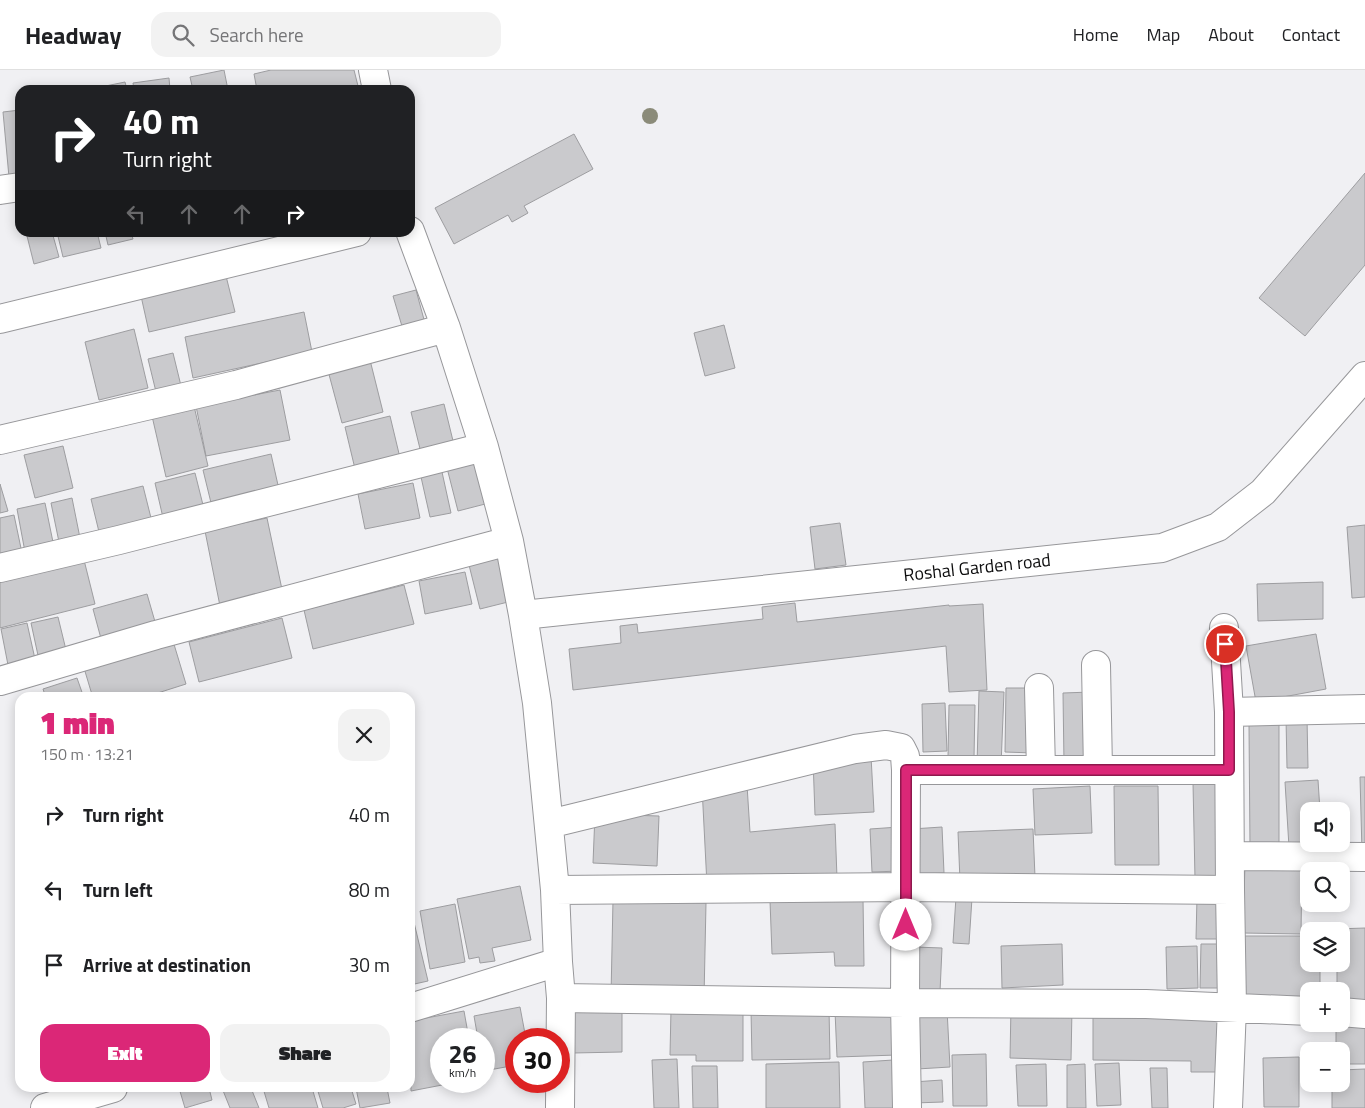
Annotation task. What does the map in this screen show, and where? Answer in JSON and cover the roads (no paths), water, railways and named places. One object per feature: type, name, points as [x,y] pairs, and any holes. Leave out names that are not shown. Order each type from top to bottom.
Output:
[{"type":"street","points":[[373,70],[376,85]]},
{"type":"street","points":[[0,190],[15,188]]},
{"type":"street","points":[[0,319],[336,237]]},
{"type":"street","points":[[412,237],[446,328],[484,448],[509,541],[523,615],[537,703],[555,890],[561,998],[560,1108]]},
{"type":"street","points":[[0,440],[236,385],[446,328]]},
{"type":"street","name":"Roshal Garden road","points":[[523,615],[1162,548],[1218,527],[1262,492],[1365,376]]},
{"type":"street","points":[[0,568],[484,448]]},
{"type":"street","points":[[0,680],[156,635],[509,541]]},
{"type":"street","points":[[1224,628],[1229,712],[1232,1006],[1228,1108]]},
{"type":"street","points":[[1096,665],[1098,770]]},
{"type":"street","points":[[1039,688],[1040,770]]},
{"type":"street","points":[[1229,712],[1365,709]]},
{"type":"street","points":[[549,824],[855,749],[886,745],[901,748],[905,756],[906,770],[905,1003],[907,1108]]},
{"type":"street","points":[[906,770],[1229,770]]},
{"type":"street","points":[[1230,856],[1365,856]]},
{"type":"street","points":[[555,890],[906,886],[1230,890]]},
{"type":"street","points":[[415,1006],[558,962]]},
{"type":"street","points":[[561,998],[1146,1004],[1232,1006],[1300,1010]]},
{"type":"street","points":[[1350,1013],[1365,1014]]},
{"type":"street","points":[[45,1108],[99,1092]]}]
